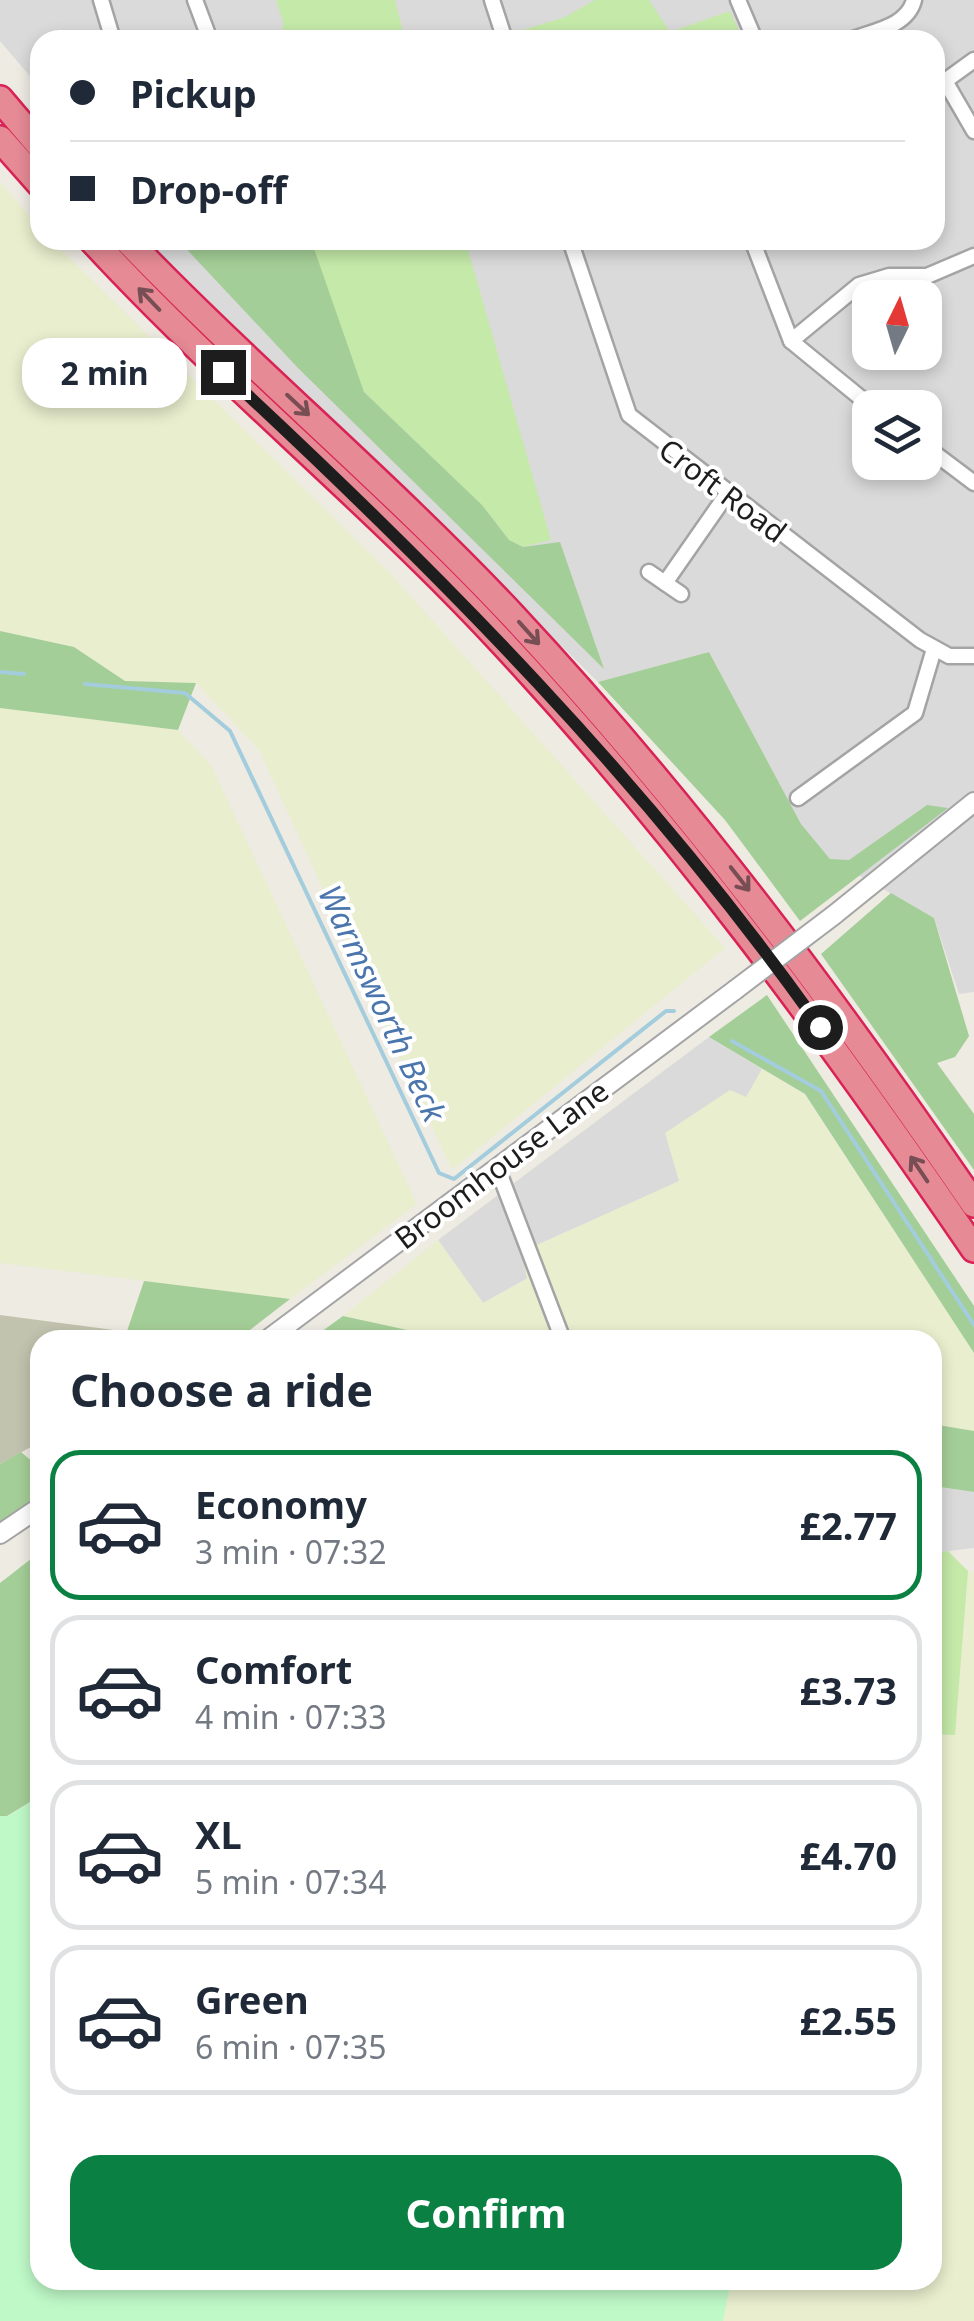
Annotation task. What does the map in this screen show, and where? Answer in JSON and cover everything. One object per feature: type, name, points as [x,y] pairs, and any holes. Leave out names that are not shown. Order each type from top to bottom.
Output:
[{"type":"highway","points":[[0,100],[30,134]]},
{"type":"highway","points":[[0,139],[30,173]]},
{"type":"highway","points":[[102,250],[223,372],[407,544],[558,704],[751,934],[974,1249]]},
{"type":"highway","points":[[136,250],[425,526],[632,746],[822,986],[974,1204]]},
{"type":"street","points":[[101,0],[111,30]]},
{"type":"street","points":[[195,0],[206,30]]},
{"type":"street","points":[[492,0],[502,30]]},
{"type":"street","points":[[738,0],[751,30]]},
{"type":"street","points":[[878,30],[901,22],[914,0]]},
{"type":"street","points":[[945,77],[974,60]]},
{"type":"street","points":[[945,88],[974,132]]},
{"type":"street","name":"Croft Road","points":[[573,250],[629,415],[727,494],[934,649],[950,656],[974,656]]},
{"type":"street","points":[[756,250],[791,341],[852,391]]},
{"type":"street","points":[[791,341],[860,286],[889,276],[927,276],[974,256]]},
{"type":"street","points":[[942,459],[974,483]]},
{"type":"street","points":[[665,583],[727,494]]},
{"type":"street","points":[[650,572],[681,594]]},
{"type":"street","points":[[798,798],[915,713],[934,649]]},
{"type":"street","name":"Broomhouse Lane","points":[[280,1330],[834,916],[974,802]]},
{"type":"street","points":[[497,1166],[559,1330]]},
{"type":"street","points":[[0,1534],[30,1514]]},
{"type":"shaded area","points":[[0,0],[974,0],[974,992],[959,994],[934,918],[830,859],[801,825],[709,652],[598,682],[157,250],[945,250],[945,30],[30,30],[30,76],[0,41]]},
{"type":"shaded area","points":[[0,182],[30,216],[30,250],[61,250],[390,573],[725,948],[452,1170],[259,750],[196,683],[125,681],[74,647],[0,631]]},
{"type":"shaded area","points":[[0,708],[178,730],[211,765],[417,1204],[290,1299],[0,1263]]},
{"type":"shaded area","points":[[709,1037],[762,1069],[746,1098],[680,1181],[523,1251],[528,1278],[483,1303],[438,1240]]},
{"type":"shaded area","points":[[762,1069],[804,1094],[974,1353],[974,1431],[942,1426],[942,1330],[407,1330],[343,1316],[438,1240],[483,1303],[527,1279],[522,1252],[679,1181],[665,1133],[730,1090],[746,1097]]},
{"type":"shaded area","points":[[0,1315],[114,1330],[30,1330],[30,1448],[0,1464]]},
{"type":"shaded area","points":[[942,1487],[974,1492],[974,1548],[942,1552]]},
{"type":"shaded area","points":[[968,1571],[974,1572],[974,2321],[723,2321],[729,2290],[942,2290],[942,1734],[955,1735]]},
{"type":"green space","points":[[276,0],[395,0],[402,30],[283,30]]},
{"type":"green space","points":[[595,0],[649,0],[669,30],[523,30],[565,17]]},
{"type":"green space","points":[[730,11],[739,30],[676,30]]},
{"type":"green space","points":[[187,250],[314,250],[364,392],[482,505],[509,540],[523,547],[560,542],[604,669],[298,368]]},
{"type":"green space","points":[[314,250],[468,250],[551,540],[523,547],[509,540],[482,505],[364,392]]},
{"type":"green space","points":[[0,631],[74,647],[125,681],[196,683],[178,730],[0,708]]},
{"type":"green space","points":[[709,652],[801,824],[830,859],[849,860],[927,805],[948,808],[800,921],[725,820],[598,682]]},
{"type":"green space","points":[[891,893],[934,918],[969,1036],[955,1057],[937,1063],[974,1114],[974,1170],[821,954]]},
{"type":"green space","points":[[767,995],[974,1306],[974,1353],[805,1094],[709,1037]]},
{"type":"green space","points":[[144,1281],[290,1299],[250,1330],[127,1330]]},
{"type":"green space","points":[[343,1316],[407,1330],[324,1330]]},
{"type":"green space","points":[[942,1426],[974,1431],[974,1492],[942,1487]]},
{"type":"green space","points":[[21,1452],[30,1460],[30,1504],[0,1524],[0,1464]]},
{"type":"green space","points":[[948,1551],[968,1571],[955,1735],[942,1734],[942,1552]]},
{"type":"green space","points":[[30,1560],[30,1802],[7,1816],[0,1816],[0,1583]]},
{"type":"green space","points":[[30,1802],[30,2290],[729,2290],[723,2321],[0,2321],[0,1816],[8,1816]]},
{"type":"waterway","name":"Warmsworth Beck","points":[[0,672],[24,674]]},
{"type":"waterway","name":"Warmsworth Beck","points":[[85,684],[185,693],[230,731],[439,1173],[454,1179],[666,1011],[674,1011]]},
{"type":"waterway","name":"Warmsworth Beck","points":[[732,1041],[821,1091],[974,1325]]},
{"type":"route","points":[[223,372],[407,544],[495,634],[682,847],[820,1027]]}]
